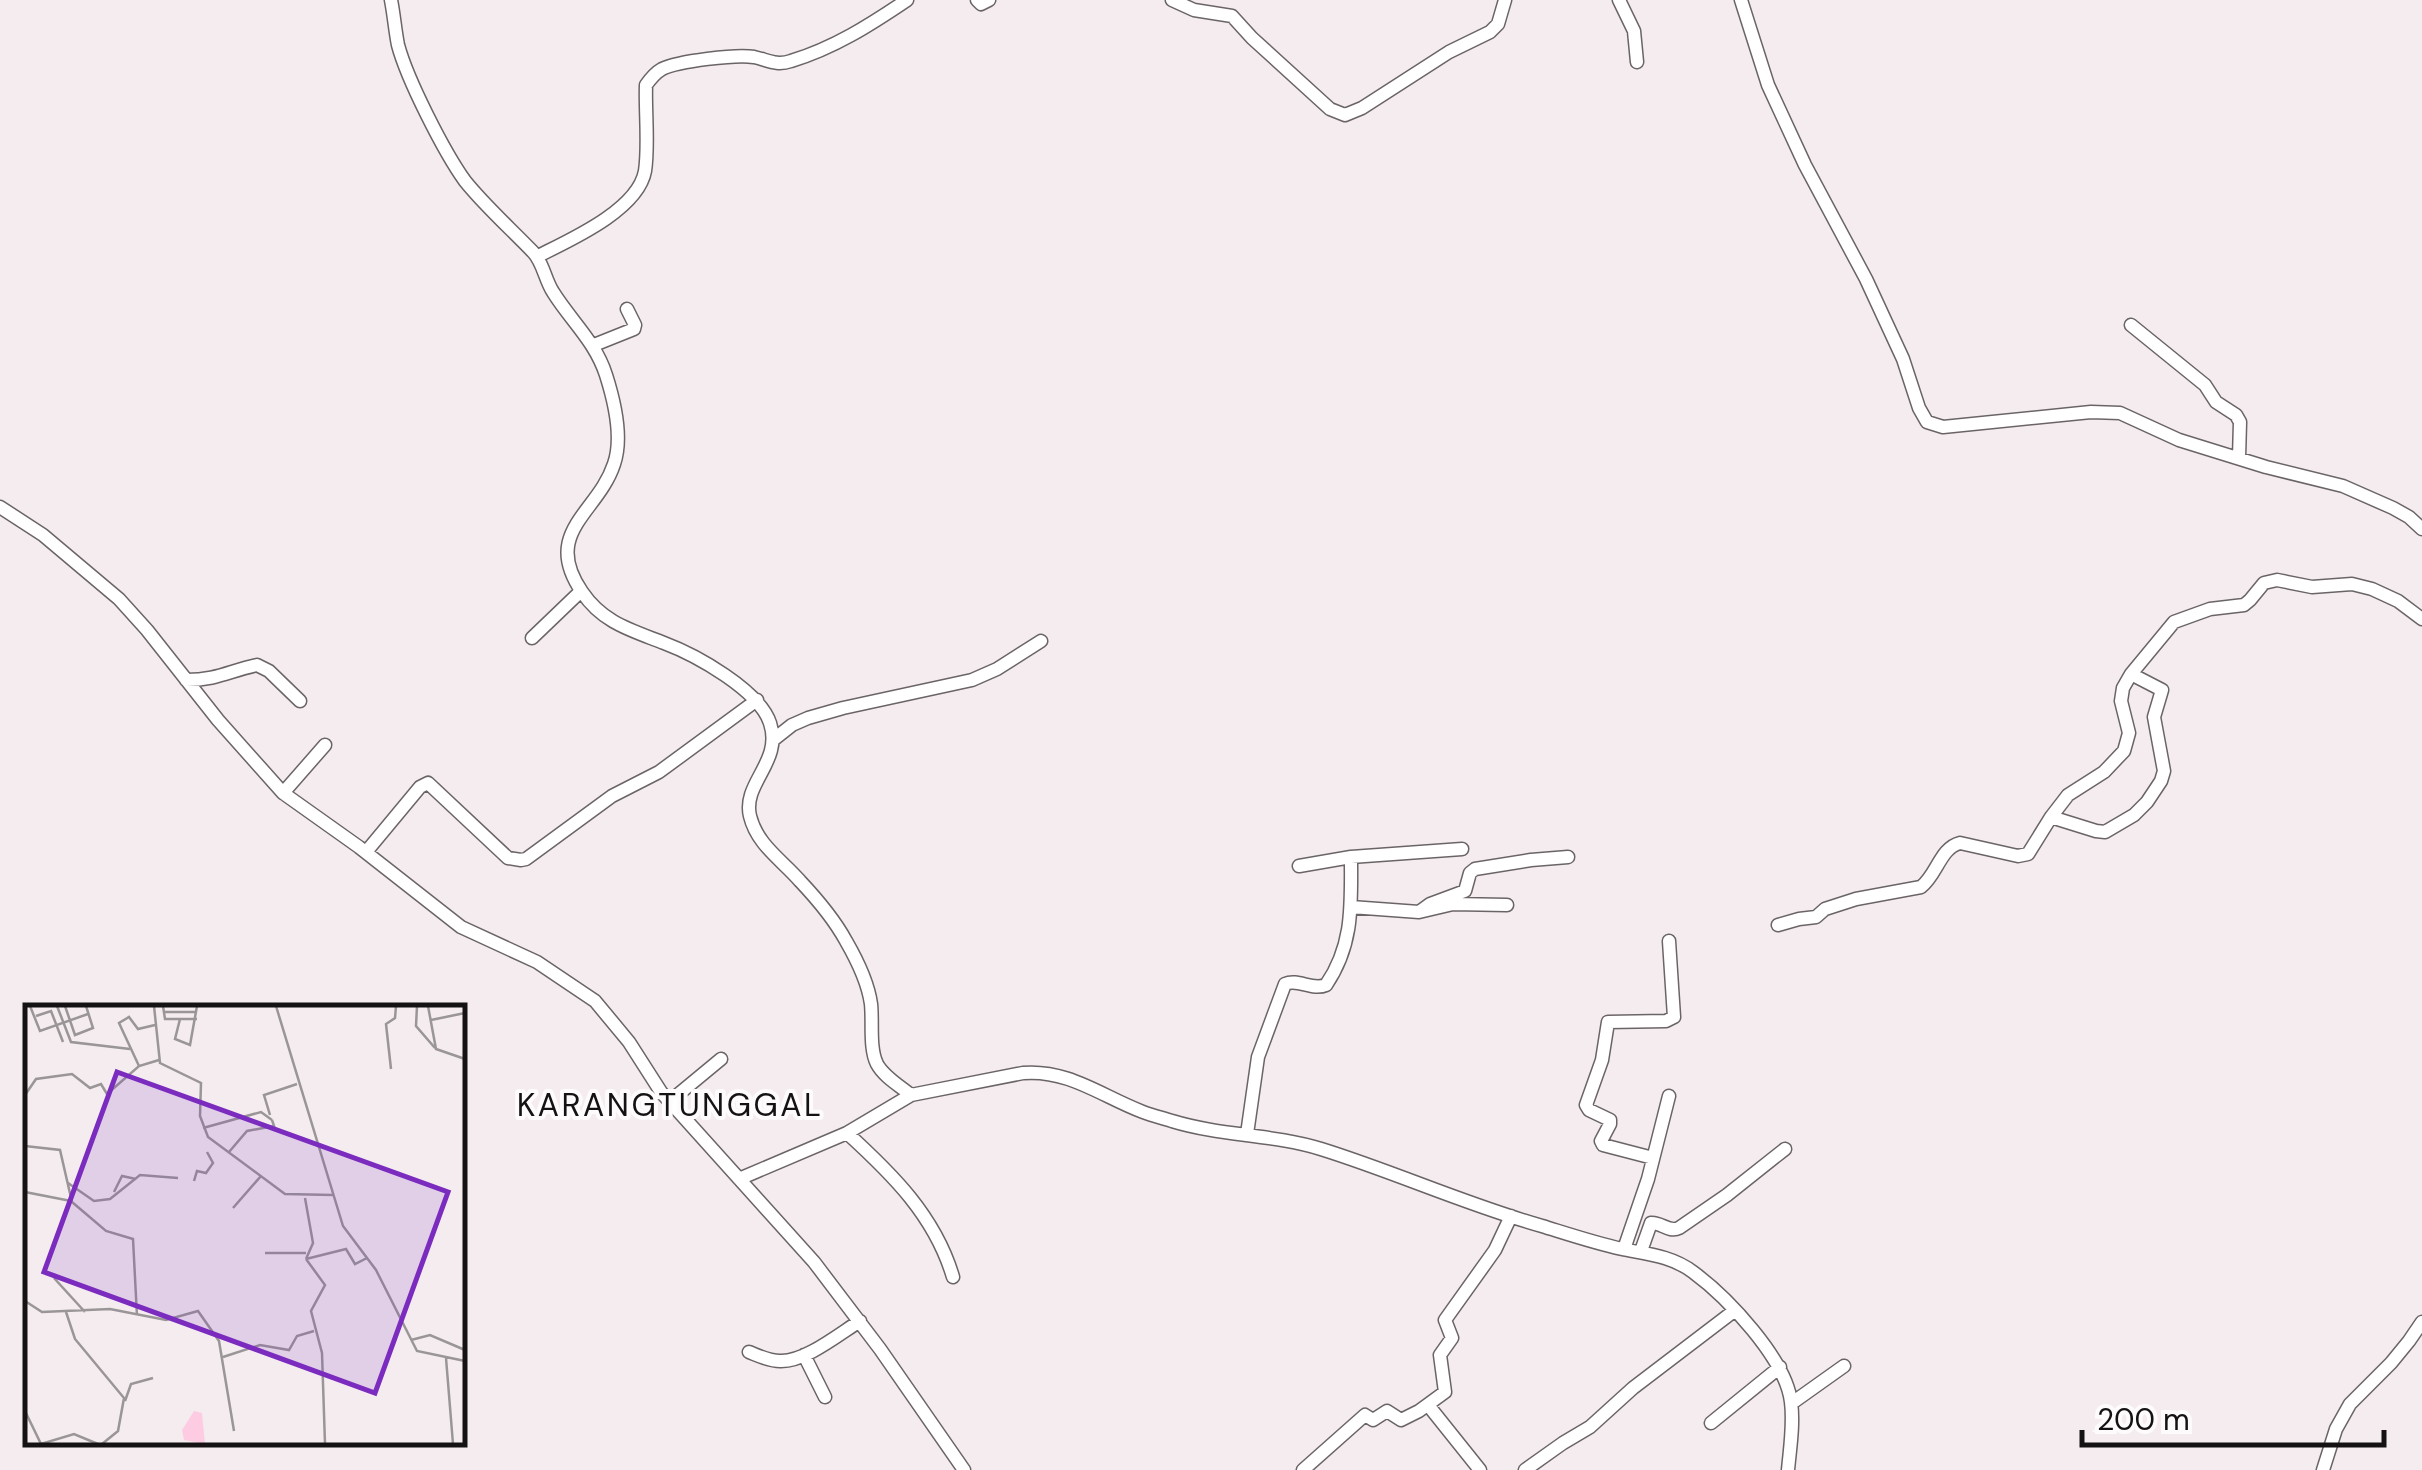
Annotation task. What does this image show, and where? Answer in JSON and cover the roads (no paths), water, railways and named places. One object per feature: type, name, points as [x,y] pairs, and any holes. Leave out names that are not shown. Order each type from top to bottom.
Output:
[{"type":"street","points":[[391,0],[399,49],[438,134],[465,180],[538,256],[546,281],[594,345],[606,375],[614,409],[616,457],[607,480],[579,520],[568,545],[568,559],[580,590],[603,617],[696,658],[757,700],[770,722],[773,740],[771,756],[751,794],[748,810],[752,823],[769,850],[835,922],[848,944],[868,990],[876,1061],[911,1095]]},
{"type":"street","points":[[538,256],[612,213],[640,184],[646,166],[646,85],[658,72],[679,63],[728,58],[791,62],[853,35],[907,0]]},
{"type":"street","points":[[977,0],[981,4],[989,0]]},
{"type":"street","points":[[1172,0],[1194,10],[1229,14],[1330,109],[1346,115],[1490,32],[1498,24],[1505,0]]},
{"type":"street","points":[[1619,0],[1634,31],[1638,62]]},
{"type":"street","points":[[1741,0],[1768,84],[1804,164],[1866,279],[1927,422],[1943,427],[2110,412],[2179,440],[2343,486],[2393,508],[2421,527]]},
{"type":"street","points":[[594,345],[634,330],[627,309]]},
{"type":"street","points":[[2131,326],[2205,385],[2218,404],[2238,418],[2239,458]]},
{"type":"street","points":[[0,507],[44,535],[119,599],[283,793],[461,927],[537,962],[595,1001],[615,1022],[669,1102],[814,1262],[964,1470]]},
{"type":"street","points":[[1778,925],[1799,918],[1816,918],[1825,909],[1856,900],[1921,888],[1954,844],[2028,854],[2068,795],[2104,772],[2124,752],[2129,733],[2121,700],[2123,688],[2130,674],[2174,622],[2210,610],[2244,605],[2268,581],[2282,580],[2312,587],[2352,584],[2372,589],[2398,601],[2422,619]]},
{"type":"street","points":[[532,638],[580,590]]},
{"type":"street","points":[[773,740],[808,718],[972,680],[1041,641]]},
{"type":"street","points":[[186,680],[205,680],[258,665],[265,667],[300,702]]},
{"type":"street","points":[[2051,817],[2096,832],[2109,830],[2140,810],[2161,782],[2165,769],[2154,717],[2162,690],[2130,674]]},
{"type":"street","points":[[366,852],[420,787],[430,783],[508,858],[521,860],[606,800],[659,772],[757,700]]},
{"type":"street","points":[[283,793],[325,745]]},
{"type":"street","points":[[1298,866],[1351,857],[1462,849]]},
{"type":"street","points":[[1247,1134],[1258,1057],[1285,984],[1288,981],[1317,988],[1326,985],[1345,948],[1351,908],[1351,857]]},
{"type":"street","points":[[1419,912],[1465,891],[1470,872],[1475,869],[1568,858]]},
{"type":"street","points":[[1351,908],[1419,912],[1453,904],[1507,906]]},
{"type":"street","points":[[1653,1158],[1603,1145],[1600,1142],[1610,1120],[1586,1105],[1602,1060],[1608,1022],[1666,1021],[1674,1016],[1669,942]]},
{"type":"street","points":[[669,1102],[721,1059]]},
{"type":"street","points":[[739,1179],[846,1133],[911,1095],[1023,1072],[1049,1072],[1180,1124],[1270,1136],[1319,1148],[1511,1216],[1670,1260],[1692,1270],[1734,1311],[1780,1366],[1792,1403],[1788,1470]]},
{"type":"street","points":[[1624,1250],[1648,1179],[1669,1096]]},
{"type":"street","points":[[846,1133],[912,1198],[939,1239],[953,1277]]},
{"type":"street","points":[[1641,1252],[1651,1224],[1672,1230],[1680,1228],[1785,1149]]},
{"type":"street","points":[[1303,1470],[1364,1415],[1372,1420],[1387,1410],[1401,1420],[1446,1390],[1440,1357],[1452,1338],[1445,1320],[1495,1250],[1511,1216]]},
{"type":"street","points":[[1525,1470],[1590,1427],[1633,1388],[1734,1311]]},
{"type":"street","points":[[749,1352],[783,1362],[804,1355],[860,1321]]},
{"type":"street","points":[[2323,1470],[2336,1429],[2350,1404],[2391,1363],[2422,1322]]},
{"type":"street","points":[[804,1355],[825,1398]]},
{"type":"street","points":[[1711,1423],[1780,1366]]},
{"type":"street","points":[[1792,1403],[1844,1366]]},
{"type":"street","points":[[1428,1404],[1480,1470]]},
{"type":"district","name":"KARANGTUNGGAL","points":[[670,1105]]}]
